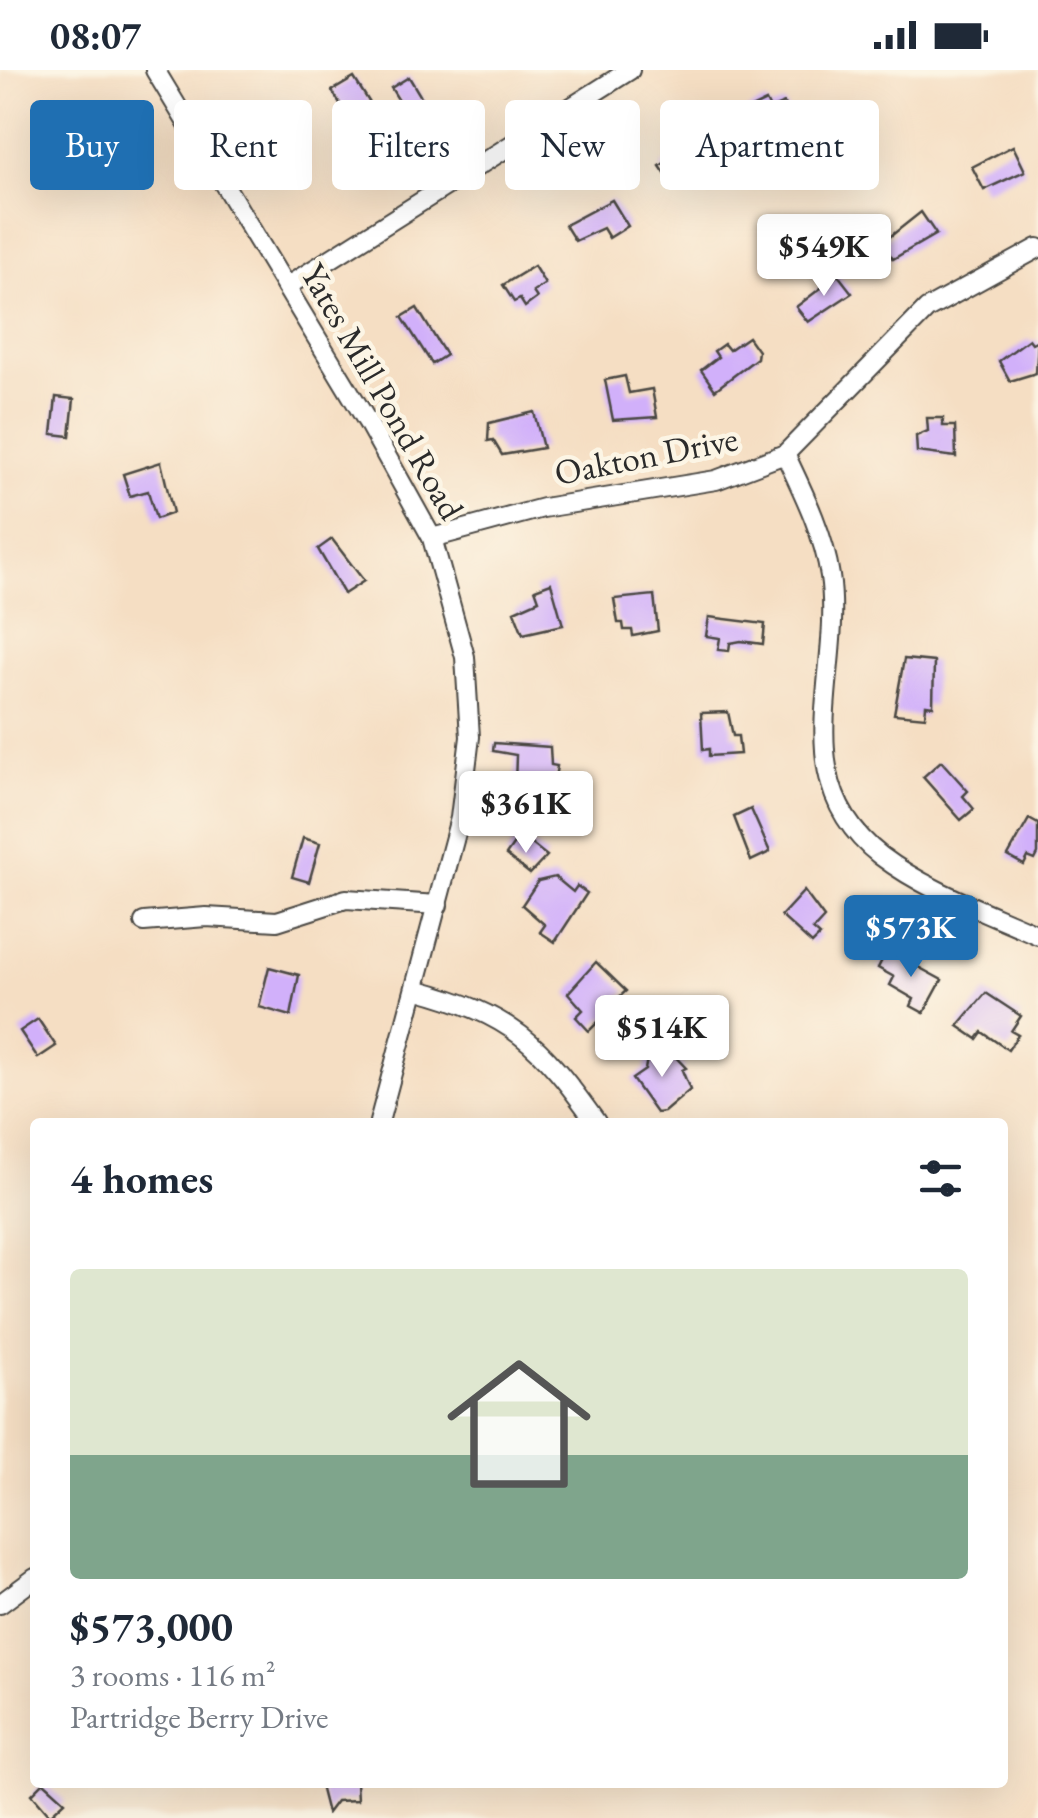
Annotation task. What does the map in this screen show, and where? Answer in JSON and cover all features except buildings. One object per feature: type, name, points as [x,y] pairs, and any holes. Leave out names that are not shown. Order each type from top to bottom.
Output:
[{"type":"street","name":"Yates Mill Pond Road","points":[[156,70],[432,538],[465,657],[470,737],[460,818],[380,1118]]},
{"type":"street","points":[[286,287],[630,70]]},
{"type":"street","name":"Oakton Drive","points":[[432,538],[543,508],[716,480],[786,454],[927,308],[1038,248]]},
{"type":"street","points":[[786,454],[830,572],[832,622],[822,750],[844,810],[877,853],[913,878],[1038,934]]},
{"type":"street","points":[[144,922],[206,917],[278,921],[346,900],[438,904]]},
{"type":"street","points":[[415,989],[470,1004],[508,1024],[554,1066],[593,1118]]},
{"type":"street","points":[[0,1604],[30,1582]]}]
